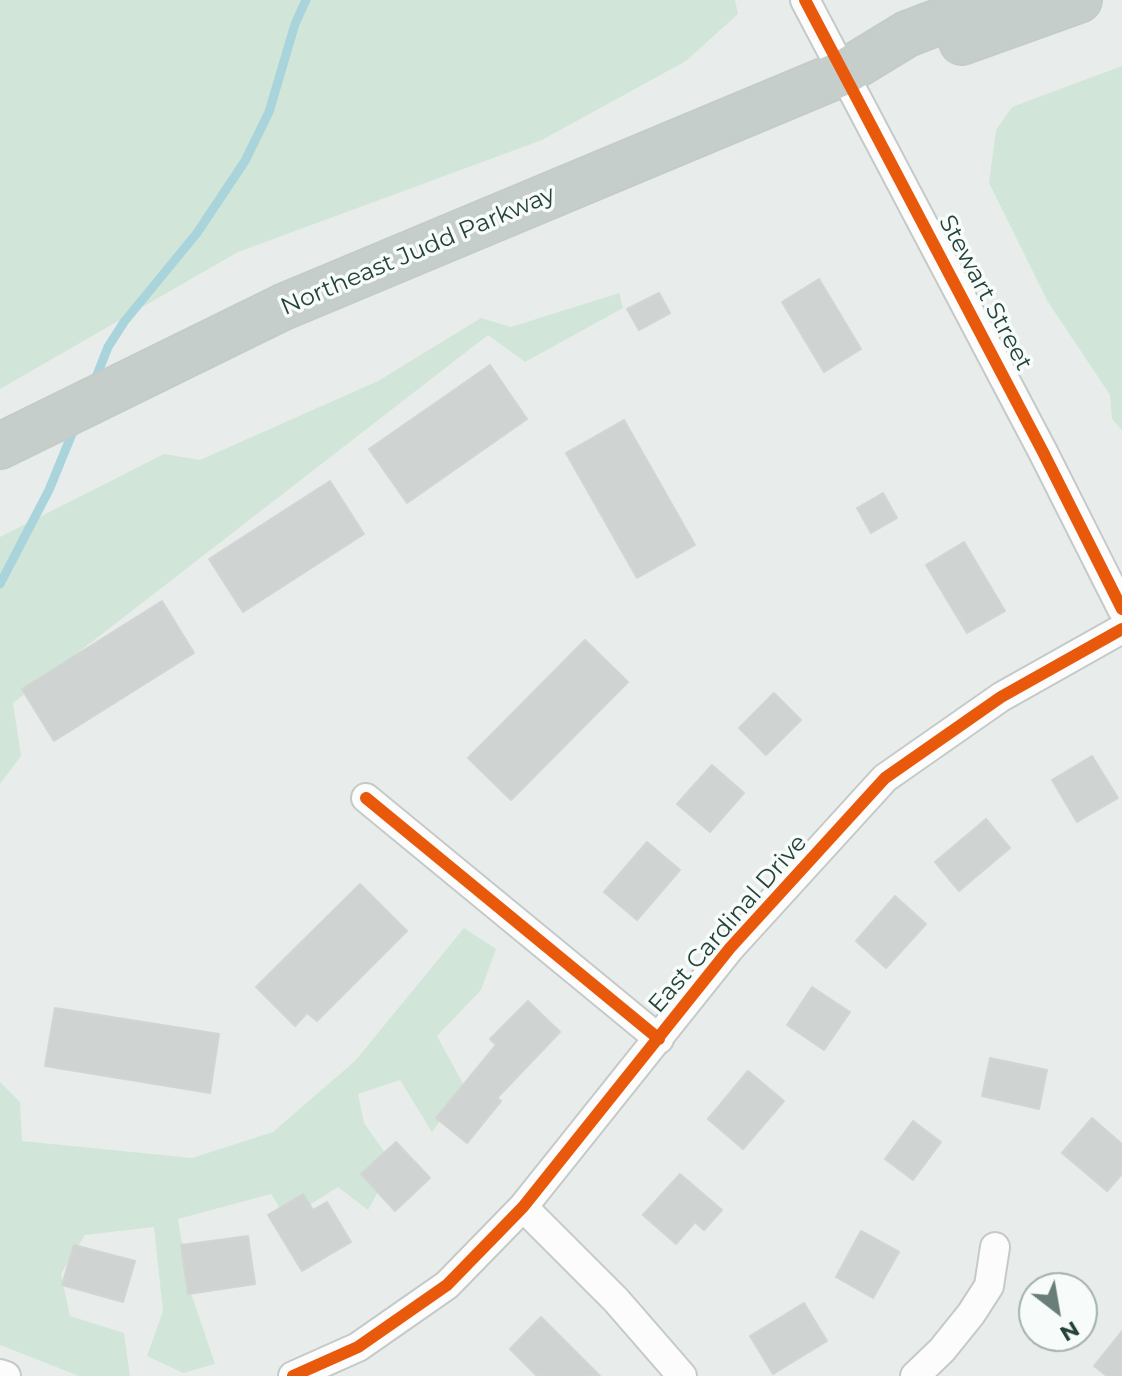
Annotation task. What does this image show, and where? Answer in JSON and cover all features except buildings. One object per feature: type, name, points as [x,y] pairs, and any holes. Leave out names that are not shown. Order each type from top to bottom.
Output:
[{"type":"highway","name":"Northeast Judd Parkway","points":[[0,446],[283,307],[843,73],[907,34],[996,0]]},
{"type":"highway","name":"Northeast Judd Parkway","points":[[843,73],[918,58],[1079,0]]},
{"type":"street","name":"Stewart Street","points":[[805,0],[1043,452],[1122,609]]},
{"type":"street","name":"East Cardinal Drive","points":[[293,1376],[358,1347],[447,1285],[523,1207],[730,948],[885,778],[1001,697],[1122,629]]},
{"type":"street","points":[[366,798],[659,1039]]},
{"type":"street","points":[[523,1207],[616,1300],[682,1376]]},
{"type":"street","points":[[915,1376],[951,1338],[989,1286],[995,1247]]},
{"type":"street","points":[[0,1374],[6,1376]]},
{"type":"green space","points":[[0,0],[735,0],[738,14],[686,61],[542,140],[238,252],[0,389]]},
{"type":"green space","points":[[1122,66],[1122,430],[1112,419],[1110,395],[1048,302],[989,183],[996,130],[1012,107]]},
{"type":"green space","points":[[619,293],[623,308],[525,362],[488,335],[13,703],[21,756],[0,784],[0,537],[164,454],[200,460],[378,381],[481,318],[511,327]]},
{"type":"green space","points":[[464,928],[496,949],[481,990],[437,1036],[465,1087],[432,1132],[400,1080],[358,1094],[364,1123],[388,1157],[383,1183],[368,1210],[338,1187],[287,1219],[271,1194],[178,1219],[189,1287],[215,1364],[183,1373],[147,1356],[163,1311],[154,1227],[85,1235],[61,1274],[70,1316],[124,1333],[130,1376],[79,1376],[0,1345],[0,1082],[20,1102],[22,1141],[192,1158],[273,1132],[355,1061]]},
{"type":"waterway","points":[[93,385],[108,347],[124,322],[197,233],[245,161],[269,112],[295,24],[306,0]]},
{"type":"waterway","points":[[0,584],[49,490],[76,424]]},
{"type":"cycle path","points":[[805,0],[1043,452],[1122,609]]},
{"type":"cycle path","points":[[293,1376],[358,1347],[447,1285],[523,1207],[730,948],[885,778],[1001,697],[1122,629]]},
{"type":"cycle path","points":[[366,798],[659,1039]]}]
